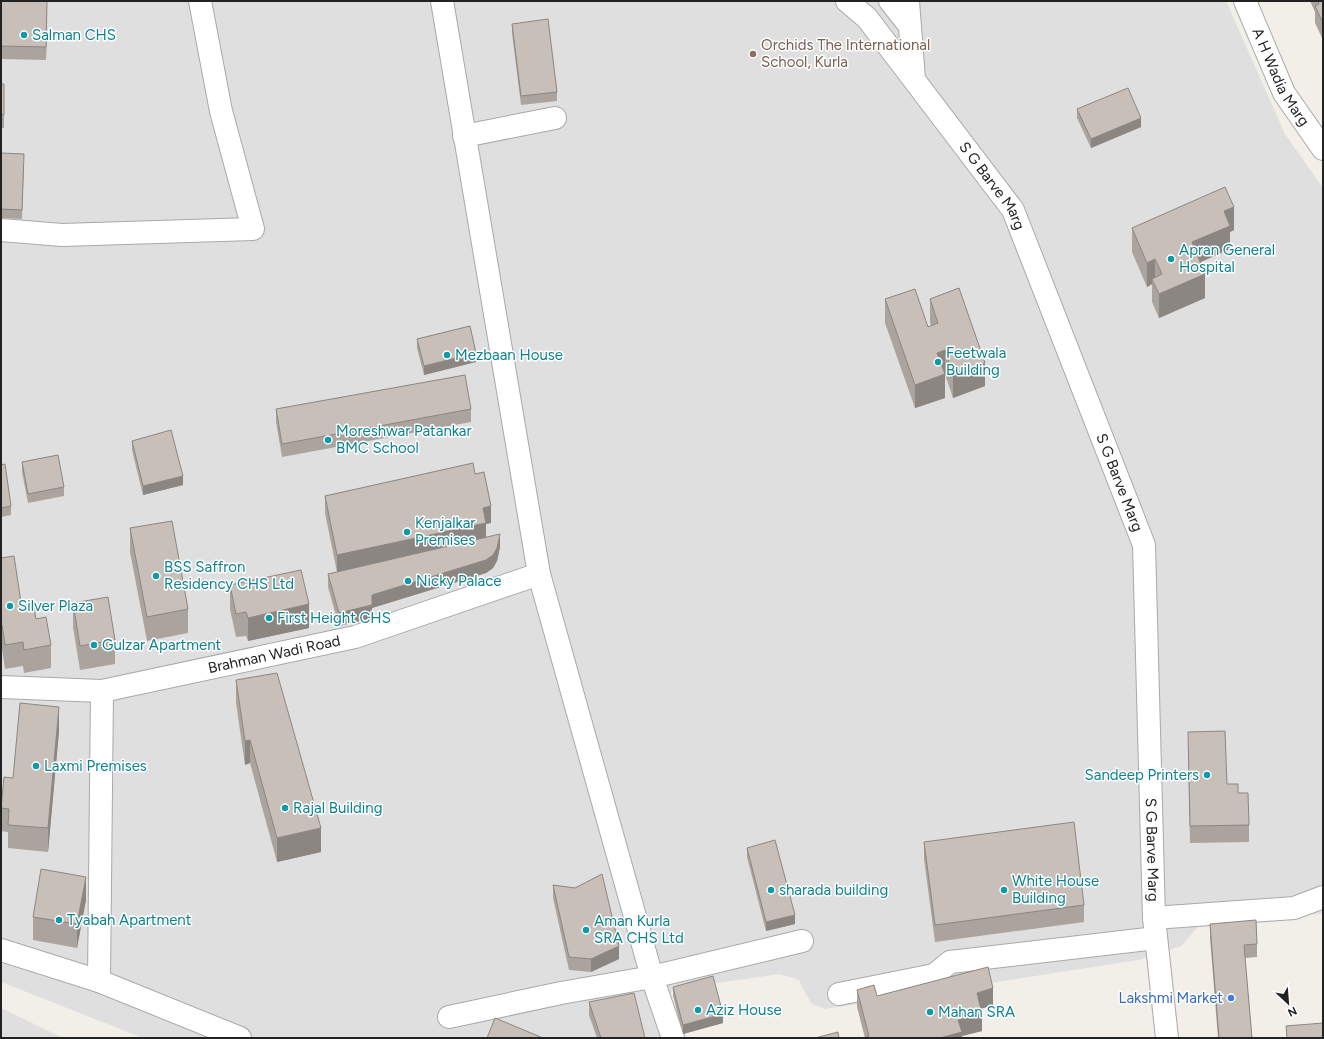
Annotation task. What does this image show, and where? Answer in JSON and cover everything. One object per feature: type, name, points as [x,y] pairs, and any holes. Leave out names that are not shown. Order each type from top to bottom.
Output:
[{"type":"street","points":[[1,230],[62,235],[253,229],[221,111],[200,1]]},
{"type":"street","points":[[442,1],[539,574],[652,977],[673,1038]]},
{"type":"street","name":"S G Barve Marg","points":[[846,1],[867,18],[1013,210],[1144,545],[1155,928],[1168,1038]]},
{"type":"street","points":[[890,1],[909,25]]},
{"type":"street","points":[[908,1],[914,79]]},
{"type":"street","name":"A H Wadia Marg","points":[[1245,1],[1284,93],[1323,149]]},
{"type":"street","points":[[464,136],[555,118]]},
{"type":"street","name":"Brahman Wadi Road","points":[[1,687],[102,691],[355,637],[539,574]]},
{"type":"street","points":[[99,981],[102,691]]},
{"type":"street","points":[[839,994],[934,974],[950,962],[1155,928],[1294,908],[1323,897]]},
{"type":"street","points":[[449,1017],[561,993],[652,977],[802,941]]},
{"type":"street","points":[[1,950],[99,981],[240,1038]]},
{"type":"shaded area","points":[[1,1],[1226,1],[1285,134],[1323,188],[1323,913],[1269,922],[1198,927],[1181,946],[1138,960],[825,1009],[812,1004],[799,980],[779,974],[675,989],[665,1000],[677,1038],[143,1038],[1,982]]},
{"type":"shaded area","points":[[1,1008],[63,1038],[1,1038]]},
{"type":"building","name":"Salman CHS","points":[[1,1],[47,1],[46,47],[1,46]]},
{"type":"building","points":[[1318,1],[1323,1],[1323,23],[1315,6],[1319,4]]},
{"type":"building","points":[[548,19],[557,92],[521,96],[512,24]]},
{"type":"building","points":[[1,84],[4,84],[4,115],[1,114]]},
{"type":"building","points":[[1128,88],[1141,118],[1091,139],[1077,109]]},
{"type":"building","points":[[1,153],[24,154],[22,210],[1,209]]},
{"type":"building","points":[[1225,187],[1234,207],[1224,211],[1230,226],[1192,242],[1205,274],[1159,294],[1152,279],[1162,274],[1155,259],[1147,263],[1132,228]]},
{"type":"building","name":"Feetwala Building","points":[[959,288],[985,363],[953,374],[945,350],[937,353],[945,374],[915,385],[885,299],[915,289],[928,327],[938,323],[930,299]]},
{"type":"building","name":"Mezbaan House","points":[[470,326],[476,353],[424,366],[417,339]]},
{"type":"building","name":"Moreshwar Patankar BMC School","points":[[465,375],[471,409],[282,444],[276,409]]},
{"type":"building","points":[[171,430],[183,476],[143,486],[132,441]]},
{"type":"building","points":[[58,455],[64,487],[28,494],[22,462]]},
{"type":"building","name":"Kenjalkar Premises","points":[[473,463],[475,474],[484,472],[491,506],[483,508],[486,523],[337,555],[325,496]]},
{"type":"building","points":[[5,464],[11,506],[1,508],[1,465]]},
{"type":"building","name":"BSS Saffron Residency CHS Ltd","points":[[172,521],[188,609],[147,617],[130,528]]},
{"type":"building","points":[[500,534],[497,548],[493,555],[486,560],[372,595],[372,605],[339,613],[328,574]]},
{"type":"building","points":[[14,556],[22,609],[34,607],[36,619],[46,617],[51,645],[24,650],[23,642],[5,645],[1,625],[1,558]]},
{"type":"building","points":[[301,570],[309,604],[248,618],[246,612],[236,614],[230,585]]},
{"type":"building","points":[[108,597],[115,640],[80,646],[73,603]]},
{"type":"building","name":"Rajal Building","points":[[277,673],[321,828],[277,838],[250,740],[245,741],[236,680]]},
{"type":"building","name":"Laxmi Premises","points":[[20,703],[59,707],[48,828],[8,825],[9,809],[1,808],[4,777],[13,778]]},
{"type":"building","name":"Sandeep Printers","points":[[1225,731],[1227,784],[1238,784],[1238,793],[1248,793],[1249,825],[1190,826],[1188,732]]},
{"type":"building","name":"White House Building","points":[[1074,822],[1084,905],[935,925],[924,842]]},
{"type":"building","name":"sharada building","points":[[775,840],[795,915],[766,922],[747,848]]},
{"type":"building","points":[[41,869],[86,877],[77,924],[33,917]]},
{"type":"building","name":"Aman Kurla SRA CHS Ltd","points":[[602,874],[619,946],[591,959],[569,957],[553,885],[575,888]]},
{"type":"building","name":"Lakshmi Market","points":[[1256,920],[1257,944],[1244,945],[1252,1038],[1219,1038],[1210,924]]},
{"type":"building","name":"Mahan SRA","points":[[988,967],[993,988],[977,993],[982,1014],[958,1020],[962,1032],[940,1038],[863,1038],[869,1036],[857,990],[874,985],[877,996]]},
{"type":"building","name":"Aziz House","points":[[713,976],[723,1014],[683,1025],[673,987]]},
{"type":"building","points":[[634,993],[645,1038],[601,1038],[589,1002]]},
{"type":"building","points":[[495,1018],[543,1038],[487,1038]]},
{"type":"building","points":[[1323,1023],[1323,1038],[1287,1038],[1286,1026]]},
{"type":"building","points":[[838,1032],[839,1038],[815,1038]]},
{"type":"place","name":"Salman CHS","points":[[24,35]]},
{"type":"place","name":"Orchids The International School, Kurla","points":[[753,54]]},
{"type":"place","name":"Apran General Hospital","points":[[1171,259]]},
{"type":"place","name":"Mezbaan House","points":[[447,355]]},
{"type":"place","name":"Feetwala Building","points":[[938,362]]},
{"type":"place","name":"Moreshwar Patankar BMC School","points":[[328,440]]},
{"type":"place","name":"Kenjalkar Premises","points":[[407,532]]},
{"type":"place","name":"BSS Saffron Residency CHS Ltd","points":[[156,576]]},
{"type":"place","name":"Nicky Palace","points":[[408,581]]},
{"type":"place","name":"Silver Plaza","points":[[10,606]]},
{"type":"place","name":"First Height CHS","points":[[269,618]]},
{"type":"place","name":"Gulzar Apartment","points":[[94,645]]},
{"type":"place","name":"Laxmi Premises","points":[[36,766]]},
{"type":"place","name":"Sandeep Printers","points":[[1207,775]]},
{"type":"place","name":"Rajal Building","points":[[285,808]]},
{"type":"place","name":"sharada building","points":[[771,890]]},
{"type":"place","name":"White House Building","points":[[1004,890]]},
{"type":"place","name":"Tyabah Apartment","points":[[59,920]]},
{"type":"place","name":"Aman Kurla SRA CHS Ltd","points":[[586,930]]},
{"type":"place","name":"Lakshmi Market","points":[[1231,998]]},
{"type":"place","name":"Aziz House","points":[[698,1010]]},
{"type":"place","name":"Mahan SRA","points":[[930,1012]]}]
